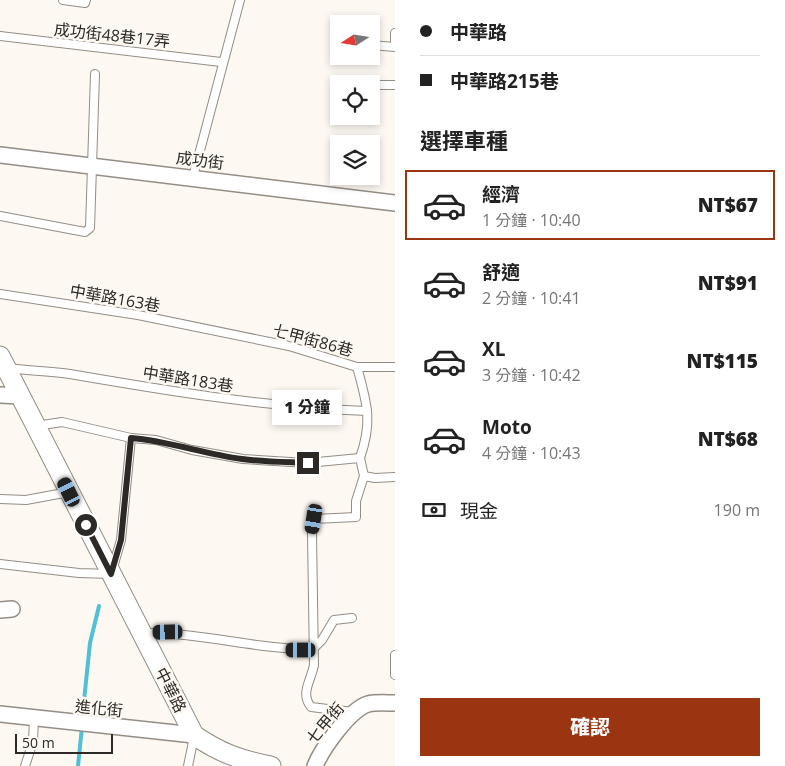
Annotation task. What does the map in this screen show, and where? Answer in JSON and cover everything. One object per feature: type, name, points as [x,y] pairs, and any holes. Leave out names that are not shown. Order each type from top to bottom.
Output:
[{"type":"street","name":"成功街","points":[[0,155],[395,203]]},
{"type":"street","name":"中華路","points":[[3,362],[194,735],[216,750],[236,758],[271,766]]},
{"type":"street","points":[[0,395],[20,396]]},
{"type":"street","name":"七甲街","points":[[315,766],[321,752],[355,712],[367,704],[395,703]]},
{"type":"street","name":"進化街","points":[[0,714],[194,735]]},
{"type":"lane","points":[[63,0],[85,2]]},
{"type":"lane","points":[[193,177],[240,0]]},
{"type":"lane","points":[[380,46],[395,47],[395,32]]},
{"type":"lane","name":"成功街48巷17弄","points":[[0,36],[222,62]]},
{"type":"lane","points":[[0,216],[86,232],[90,228],[94,167],[95,74]]},
{"type":"lane","points":[[380,85],[395,85]]},
{"type":"lane","name":"中華路163巷","points":[[0,294],[138,315],[225,333]]},
{"type":"lane","name":"七甲街86巷","points":[[225,333],[289,346],[358,367],[395,367]]},
{"type":"lane","name":"中華路183巷","points":[[3,362],[180,393],[210,395],[282,407],[367,411]]},
{"type":"lane","points":[[355,712],[311,707],[306,701],[305,690],[312,677],[314,665],[312,533],[314,519],[356,517],[356,501],[364,476],[360,458],[367,438],[369,418],[358,367]]},
{"type":"lane","points":[[36,426],[62,422],[131,438],[156,440],[192,450],[243,459],[308,463],[360,458]]},
{"type":"lane","points":[[0,564],[79,574],[111,574],[121,540],[131,438]]},
{"type":"lane","points":[[364,476],[375,478],[395,477]]},
{"type":"lane","points":[[0,499],[26,500],[69,492]]},
{"type":"lane","points":[[142,633],[168,632],[289,650],[313,649],[322,640],[334,620],[352,618]]},
{"type":"lane","points":[[395,655],[395,675]]},
{"type":"lane","points":[[25,766],[32,742],[34,718]]},
{"type":"lane","points":[[188,766],[194,735]]},
{"type":"waterway","points":[[82,720],[90,643],[99,606]]},
{"type":"waterway","points":[[78,766],[82,727]]},
{"type":"route","points":[[86,525],[111,574],[121,540],[131,438],[156,440],[192,450],[243,459],[308,463]]}]
